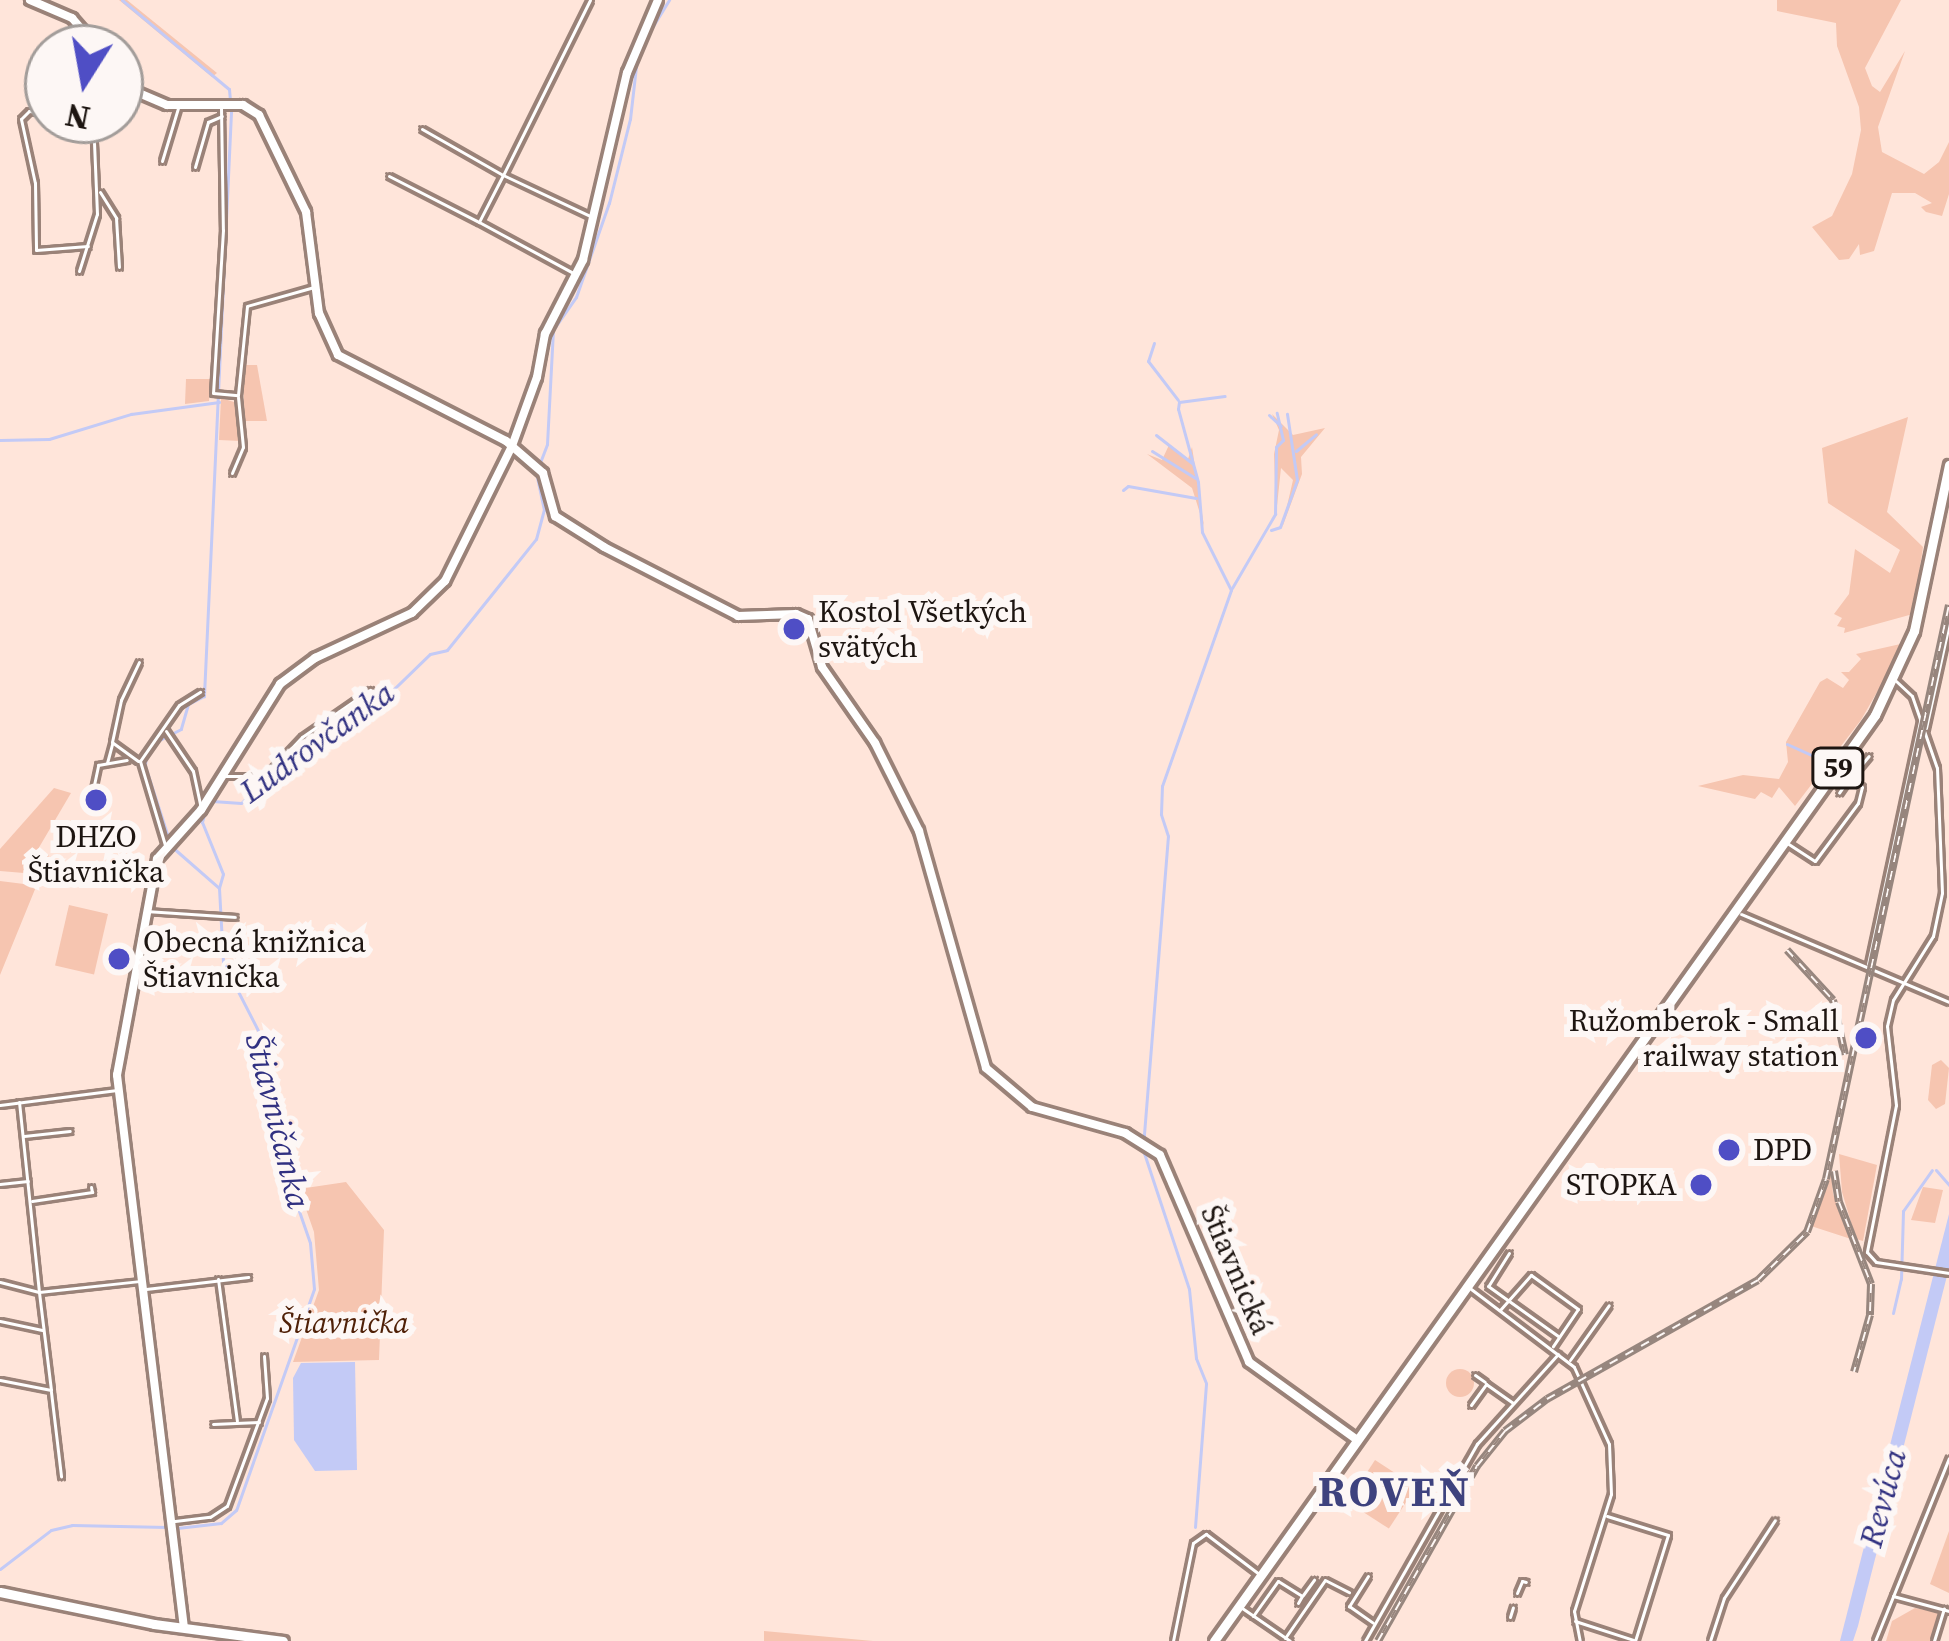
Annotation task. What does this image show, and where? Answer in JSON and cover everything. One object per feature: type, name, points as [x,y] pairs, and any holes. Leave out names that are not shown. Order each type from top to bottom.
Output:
[{"type":"main road","name":"59","points":[[1214,1641],[1785,842],[1895,680],[1914,631],[1945,507],[1949,465]]},
{"type":"main road","points":[[0,1592],[184,1628],[283,1641]]},
{"type":"street","points":[[29,0],[77,24]]},
{"type":"street","points":[[479,222],[590,0]]},
{"type":"street","points":[[184,1628],[117,1063],[145,911],[168,843],[202,810],[266,701],[315,658],[412,613],[432,597],[512,446],[537,377],[545,334],[577,275],[596,219],[627,73],[658,0]]},
{"type":"street","points":[[144,98],[259,115],[303,204],[323,330],[338,355],[393,379],[512,446]]},
{"type":"street","points":[[162,161],[178,106]]},
{"type":"street","points":[[194,167],[208,122],[226,108]]},
{"type":"street","points":[[226,108],[219,394],[238,395]]},
{"type":"street","points":[[422,129],[502,175],[596,219]]},
{"type":"street","points":[[26,144],[35,183],[36,250],[88,246]]},
{"type":"street","points":[[79,272],[99,190],[95,144]]},
{"type":"street","points":[[389,176],[577,275]]},
{"type":"street","points":[[99,190],[116,218],[119,267]]},
{"type":"street","points":[[232,473],[243,447],[238,395],[245,309],[315,286]]},
{"type":"street","name":"Štiavnická","points":[[512,446],[538,468],[555,516],[604,548],[738,616],[796,614],[810,622],[822,667],[875,743],[920,831],[986,1068],[1014,1096],[1049,1116],[1124,1133],[1148,1146],[1168,1168],[1249,1361],[1357,1440]]},
{"type":"street","points":[[1925,729],[1949,624]]},
{"type":"street","points":[[107,763],[121,700],[139,662]]},
{"type":"street","points":[[1895,680],[1912,696],[1939,779],[1942,893],[1933,936],[1904,981],[1887,1026],[1896,1105],[1867,1246],[1874,1261],[1949,1273]]},
{"type":"street","points":[[222,776],[265,776],[302,736],[370,691]]},
{"type":"street","points":[[140,761],[179,705],[200,692]]},
{"type":"street","points":[[1868,964],[1921,719]]},
{"type":"street","points":[[165,730],[193,771],[202,810]]},
{"type":"street","points":[[112,742],[132,759]]},
{"type":"street","points":[[1839,793],[1869,756]]},
{"type":"street","points":[[91,799],[98,765],[140,761]]},
{"type":"street","points":[[140,761],[168,843]]},
{"type":"street","points":[[1785,842],[1816,861],[1862,794],[1862,787],[1850,777]]},
{"type":"street","points":[[145,911],[235,917]]},
{"type":"street","points":[[1736,911],[1949,1002]]},
{"type":"street","points":[[0,1105],[119,1090]]},
{"type":"street","points":[[19,1102],[61,1476]]},
{"type":"street","points":[[22,1137],[70,1132]]},
{"type":"street","points":[[0,1184],[28,1181]]},
{"type":"street","points":[[30,1201],[92,1192],[91,1187]]},
{"type":"street","points":[[1509,1253],[1488,1286],[1559,1337]]},
{"type":"street","points":[[1500,1310],[1529,1275],[1577,1307],[1552,1347]]},
{"type":"street","points":[[0,1282],[39,1292],[248,1277]]},
{"type":"street","points":[[218,1279],[237,1420]]},
{"type":"street","points":[[1467,1287],[1569,1361],[1587,1387],[1609,1444],[1611,1491],[1574,1621],[1580,1641]]},
{"type":"street","points":[[1569,1361],[1609,1305]]},
{"type":"street","points":[[0,1321],[44,1330]]},
{"type":"street","points":[[1365,1641],[1477,1444],[1559,1352]]},
{"type":"street","points":[[173,1521],[210,1516],[227,1506],[267,1397],[264,1356]]},
{"type":"street","points":[[1475,1376],[1514,1404]]},
{"type":"street","points":[[0,1380],[51,1390]]},
{"type":"street","points":[[1471,1405],[1486,1384]]},
{"type":"street","points":[[213,1424],[259,1422]]},
{"type":"street","points":[[1875,1641],[1949,1458]]},
{"type":"street","points":[[1940,1479],[1949,1482]]},
{"type":"street","points":[[1574,1621],[1635,1641],[1669,1535],[1605,1515]]},
{"type":"street","points":[[1710,1641],[1721,1615],[1717,1611],[1775,1520]]},
{"type":"street","points":[[1174,1641],[1189,1553],[1205,1534],[1260,1575]]},
{"type":"street","points":[[1368,1576],[1349,1606],[1375,1624]]},
{"type":"street","points":[[1298,1603],[1314,1580]]},
{"type":"street","points":[[1238,1606],[1288,1639],[1325,1580],[1348,1592]]},
{"type":"street","points":[[1253,1616],[1278,1581],[1302,1596]]},
{"type":"street","points":[[1517,1593],[1522,1581],[1526,1582]]},
{"type":"street","points":[[1893,1596],[1946,1610],[1934,1641]]},
{"type":"street","points":[[1510,1617],[1513,1607]]},
{"type":"green space","points":[[119,0],[127,0],[217,73],[212,77]]},
{"type":"green space","points":[[1777,0],[1901,0],[1865,68],[1872,86],[1880,92],[1905,51],[1878,127],[1882,152],[1924,174],[1939,162],[1949,142],[1949,194],[1942,216],[1926,212],[1921,207],[1932,203],[1915,193],[1892,193],[1874,251],[1860,255],[1859,244],[1849,259],[1839,260],[1812,227],[1832,216],[1852,174],[1861,130],[1859,107],[1837,46],[1836,23],[1777,11]]},
{"type":"green space","points":[[242,365],[257,365],[267,421],[245,421]]},
{"type":"green space","points":[[186,379],[211,379],[209,401],[185,404]]},
{"type":"green space","points":[[221,398],[234,402],[241,441],[219,440]]},
{"type":"green space","points":[[1272,414],[1293,435],[1325,428],[1301,457],[1302,474],[1282,528],[1293,480],[1281,468],[1276,515],[1274,454],[1279,430]]},
{"type":"green space","points":[[1908,417],[1887,512],[1923,547],[1913,614],[1844,633],[1845,628],[1837,626],[1842,618],[1834,614],[1849,594],[1855,549],[1890,573],[1900,550],[1828,503],[1822,448]]},
{"type":"green space","points":[[1169,445],[1188,459],[1192,447],[1204,526],[1192,488],[1147,454],[1162,460]]},
{"type":"green space","points":[[1905,643],[1861,720],[1795,806],[1779,787],[1772,798],[1761,792],[1755,799],[1698,786],[1743,775],[1779,779],[1788,762],[1786,742],[1820,682],[1827,678],[1843,688],[1849,680],[1841,672],[1849,672],[1861,659],[1856,654]]},
{"type":"green space","points":[[54,788],[71,793],[24,873],[0,871],[0,849]]},
{"type":"green space","points":[[43,852],[49,855],[0,975],[0,881],[24,884]]},
{"type":"green space","points":[[69,905],[108,914],[94,974],[55,965]]},
{"type":"green space","points":[[1941,1060],[1949,1068],[1945,1104],[1936,1109],[1928,1100],[1932,1065]]},
{"type":"green space","points":[[1839,1154],[1877,1165],[1863,1241],[1856,1239],[1842,1192]]},
{"type":"green space","points":[[1831,1171],[1833,1194],[1851,1239],[1811,1226]]},
{"type":"green space","name":"Štiavnička","points":[[346,1182],[384,1230],[379,1360],[293,1362],[319,1290],[314,1232],[299,1189]]},
{"type":"green space","points":[[1923,1187],[1943,1190],[1935,1223],[1911,1220]]},
{"type":"green space","points":[[1460,1369],[1470,1373],[1474,1383],[1470,1393],[1460,1397],[1450,1393],[1446,1383],[1450,1373]]},
{"type":"green space","points":[[1375,1460],[1416,1487],[1389,1529],[1348,1502]]},
{"type":"green space","points":[[1949,1531],[1949,1593],[1930,1584]]},
{"type":"green space","points":[[1915,1608],[1941,1613],[1931,1641],[1886,1641],[1892,1621]]},
{"type":"green space","points":[[764,1631],[873,1641],[764,1641]]},
{"type":"water","points":[[1949,1214],[1949,1268],[1858,1626],[1853,1641],[1840,1641]]},
{"type":"water","points":[[355,1362],[357,1470],[315,1471],[294,1440],[293,1378],[301,1363]]},
{"type":"waterway","name":"Štiavničanka","points":[[122,0],[229,89],[231,112],[204,696],[188,704],[181,729],[156,742]]},
{"type":"waterway","name":"Ludrovčanka","points":[[645,39],[669,0]]},
{"type":"waterway","name":"Ludrovčanka","points":[[212,801],[241,803],[309,741],[368,714],[430,654],[447,650],[536,539],[544,510],[536,473],[547,444],[553,330],[576,297],[609,203],[630,119],[637,58]]},
{"type":"waterway","points":[[1154,343],[1148,361],[1178,400]]},
{"type":"waterway","points":[[1195,1527],[1206,1383],[1196,1358],[1189,1289],[1144,1153],[1144,1134],[1168,836],[1161,814],[1162,786],[1231,590],[1202,532],[1198,482],[1178,409],[1179,402],[1225,396]]},
{"type":"waterway","points":[[0,440],[49,439],[131,414],[219,402]]},
{"type":"waterway","points":[[1232,588],[1275,514],[1276,447],[1283,440],[1277,413]]},
{"type":"waterway","points":[[1271,530],[1280,527],[1297,480],[1287,414]]},
{"type":"waterway","points":[[1269,415],[1281,426]]},
{"type":"waterway","points":[[1296,451],[1316,434]]},
{"type":"waterway","points":[[1156,435],[1192,463]]},
{"type":"waterway","points":[[1152,451],[1195,478]]},
{"type":"waterway","points":[[1123,490],[1128,486],[1196,498]]},
{"type":"waterway","points":[[1787,744],[1827,762]]},
{"type":"waterway","name":"Štiavničanka","points":[[146,754],[145,766],[171,846],[219,888],[223,962],[265,1044],[263,1065],[282,1162],[310,1243],[314,1289],[236,1510],[221,1523],[177,1528]]},
{"type":"waterway","name":"Ludrovčanka","points":[[206,808],[202,822],[223,874],[219,888]]},
{"type":"waterway","name":"Revúca","points":[[1893,1313],[1901,1279],[1903,1211],[1932,1170]]},
{"type":"waterway","points":[[1936,1170],[1949,1185]]},
{"type":"waterway","name":"Štiavničanka","points":[[0,1569],[51,1530],[72,1525],[167,1527]]},
{"type":"railway","points":[[1378,1641],[1477,1466],[1505,1431],[1547,1399],[1758,1280],[1807,1232],[1826,1179],[1949,605]]},
{"type":"railway","points":[[1787,950],[1833,1000],[1845,1055]]},
{"type":"railway","points":[[1834,1171],[1839,1202],[1871,1284],[1870,1315],[1854,1372]]},
{"type":"place","name":"Kostol Všetkých svätých","points":[[794,629]]},
{"type":"place","name":"DHZO Štiavnička","points":[[96,800]]},
{"type":"place","name":"Obecná knižnica Štiavnička","points":[[119,959]]},
{"type":"place","name":"Ružomberok - Small railway station","points":[[1866,1038]]},
{"type":"place","name":"DPD","points":[[1729,1150]]},
{"type":"place","name":"STOPKA","points":[[1701,1185]]},
{"type":"district","name":"ROVEŇ","points":[[1395,1491]]}]
